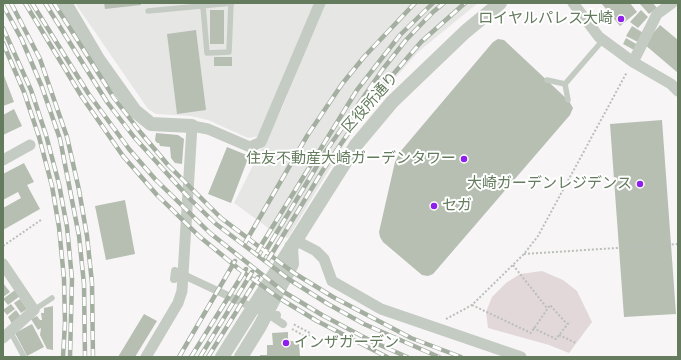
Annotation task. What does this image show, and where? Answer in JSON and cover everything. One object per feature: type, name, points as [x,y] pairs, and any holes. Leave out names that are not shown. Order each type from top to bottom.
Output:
[{"type":"street","points":[[65,3],[98,59],[135,111],[151,124],[192,126],[208,129],[250,147],[261,142],[320,3]]},
{"type":"street","name":"区役所通り","points":[[222,357],[356,145],[392,102],[465,32],[500,3]]},
{"type":"street","points":[[573,3],[603,40],[634,62],[671,84],[678,91]]},
{"type":"street","points":[[634,62],[657,14],[666,4]]},
{"type":"street","points":[[146,357],[178,303],[182,290],[192,126]]},
{"type":"street","points":[[3,160],[30,145]]},
{"type":"street","points":[[241,357],[260,326],[292,264],[293,243],[316,251],[324,259],[332,281],[381,309],[521,357]]},
{"type":"street","points":[[3,264],[34,310],[6,334]]},
{"type":"street","points":[[174,279],[175,271],[180,272],[274,316],[286,326]]},
{"type":"lane","points":[[155,3],[156,11]]},
{"type":"lane","points":[[148,12],[224,3],[232,3],[229,52],[207,53],[203,6]]},
{"type":"lane","points":[[565,84],[603,40]]},
{"type":"lane","points":[[547,80],[565,84]]},
{"type":"lane","points":[[565,84],[568,100]]},
{"type":"lane","points":[[34,310],[52,298]]},
{"type":"lane","points":[[6,334],[24,357]]},
{"type":"path","points":[[440,322],[472,305],[524,254],[538,236],[551,215],[625,74],[634,62]]},
{"type":"path","points":[[3,246],[41,220]]},
{"type":"path","points":[[524,254],[678,244]]},
{"type":"path","points":[[513,265],[547,308]]},
{"type":"path","points":[[472,305],[531,333],[550,305],[567,324]]},
{"type":"path","points":[[274,316],[310,333],[308,338],[286,326]]},
{"type":"path","points":[[533,328],[556,339],[570,321]]},
{"type":"path","points":[[559,335],[576,344]]},
{"type":"shaded area","points":[[75,3],[316,3],[260,136],[248,138],[208,120],[191,116],[156,114],[148,109]]},
{"type":"shaded area","points":[[324,3],[478,3],[418,52],[373,103],[344,145],[288,238],[278,235],[234,203],[282,108]]},
{"type":"shaded area","points":[[542,271],[563,280],[577,291],[592,322],[569,353],[549,345],[488,328],[486,312],[492,297],[506,283],[520,274]]},
{"type":"building","points":[[104,3],[141,3],[141,5],[105,9]]},
{"type":"building","name":"ロイヤルパレス大崎","points":[[601,3],[630,3],[637,12],[620,26]]},
{"type":"building","points":[[639,3],[653,3],[657,8],[649,14]]},
{"type":"building","points":[[210,10],[224,10],[224,44],[210,44]]},
{"type":"building","points":[[641,10],[648,17],[638,28],[630,22]]},
{"type":"building","points":[[660,25],[678,40],[678,73],[644,44]]},
{"type":"building","points":[[632,26],[645,34],[640,43],[626,36]]},
{"type":"building","points":[[196,30],[206,110],[177,114],[167,34]]},
{"type":"building","points":[[626,38],[638,45],[634,50],[623,44]]},
{"type":"building","name":"住友不動産大崎ガーデンタワー","points":[[498,39],[504,40],[569,101],[573,108],[570,115],[433,274],[428,276],[422,275],[383,242],[380,237],[379,232],[395,162],[400,152],[493,42]]},
{"type":"building","points":[[214,57],[232,57],[232,66],[214,66]]},
{"type":"building","points":[[3,73],[14,102],[3,106]]},
{"type":"building","points":[[14,109],[22,126],[3,135],[3,115]]},
{"type":"building","name":"大崎ガーデンレジデンス","points":[[662,120],[676,314],[624,317],[610,124]]},
{"type":"building","points":[[156,133],[178,135],[184,139],[182,164],[175,163],[171,158],[170,147],[160,146],[159,143],[157,143],[155,140]]},
{"type":"building","points":[[227,147],[249,156],[231,203],[208,194]]},
{"type":"building","points":[[24,163],[34,182],[27,185],[40,209],[3,230],[3,208],[21,198],[18,192],[3,200],[3,174]]},
{"type":"building","points":[[125,200],[135,254],[106,260],[95,206]]},
{"type":"building","points":[[3,283],[10,292],[3,297]]},
{"type":"building","points":[[15,290],[20,296],[8,305],[3,299]]},
{"type":"building","points":[[20,299],[27,309],[21,313],[14,303]]},
{"type":"building","points":[[11,304],[15,309],[7,315],[3,310]]},
{"type":"building","points":[[53,306],[53,350],[47,349],[40,335],[41,328],[38,330],[31,319],[37,316],[40,320],[42,320],[41,313],[44,313],[44,308]]},
{"type":"building","points":[[16,310],[21,317],[12,324],[8,317]]},
{"type":"building","points":[[144,314],[157,321],[135,357],[118,357]]},
{"type":"building","points":[[32,324],[44,347],[27,356],[15,333]]},
{"type":"building","name":"インザガーデン","points":[[288,332],[288,341],[299,341],[300,357],[260,357],[260,355],[267,355],[267,345],[273,345],[272,333]]},
{"type":"railway","points":[[11,3],[40,59],[67,137],[79,190],[87,236],[92,283],[93,357]]},
{"type":"railway","points":[[25,3],[82,97],[123,156],[157,195],[200,237],[239,269],[279,298],[317,321],[387,357]]},
{"type":"railway","points":[[32,3],[88,93],[129,149],[155,179],[210,233],[284,292],[322,315],[371,341],[407,357]]},
{"type":"railway","points":[[45,3],[107,102],[134,137],[190,199],[216,224],[290,280],[328,304],[364,324],[439,357]]},
{"type":"railway","points":[[54,3],[114,98],[141,133],[168,165],[221,218],[294,273],[333,297],[411,338],[461,357]]},
{"type":"railway","points":[[245,243],[307,136],[342,84],[364,57],[415,3]]},
{"type":"railway","points":[[257,252],[357,90],[400,35],[433,3]]},
{"type":"railway","points":[[262,257],[326,151],[383,69],[406,40],[433,12],[444,3]]},
{"type":"railway","points":[[268,260],[323,170],[371,100],[421,42],[465,3]]},
{"type":"railway","points":[[3,5],[22,40],[42,87],[60,139],[79,236],[84,284],[85,357]]},
{"type":"railway","points":[[3,28],[31,90],[46,135],[59,184],[67,227],[72,279],[70,357]]},
{"type":"railway","points":[[3,43],[24,92],[39,137],[52,186],[59,227],[64,279],[65,323],[63,357]]},
{"type":"railway","points":[[179,357],[235,261]]},
{"type":"railway","points":[[191,357],[246,269]]},
{"type":"railway","points":[[200,357],[252,272]]},
{"type":"railway","points":[[208,357],[258,277]]},
{"type":"place","name":"ロイヤルパレス大崎","points":[[621,19]]},
{"type":"place","name":"住友不動産大崎ガーデンタワー","points":[[464,159]]},
{"type":"place","name":"大崎ガーデンレジデンス","points":[[640,184]]},
{"type":"place","name":"セガ","points":[[434,206]]},
{"type":"place","name":"インザガーデン","points":[[286,343]]}]
